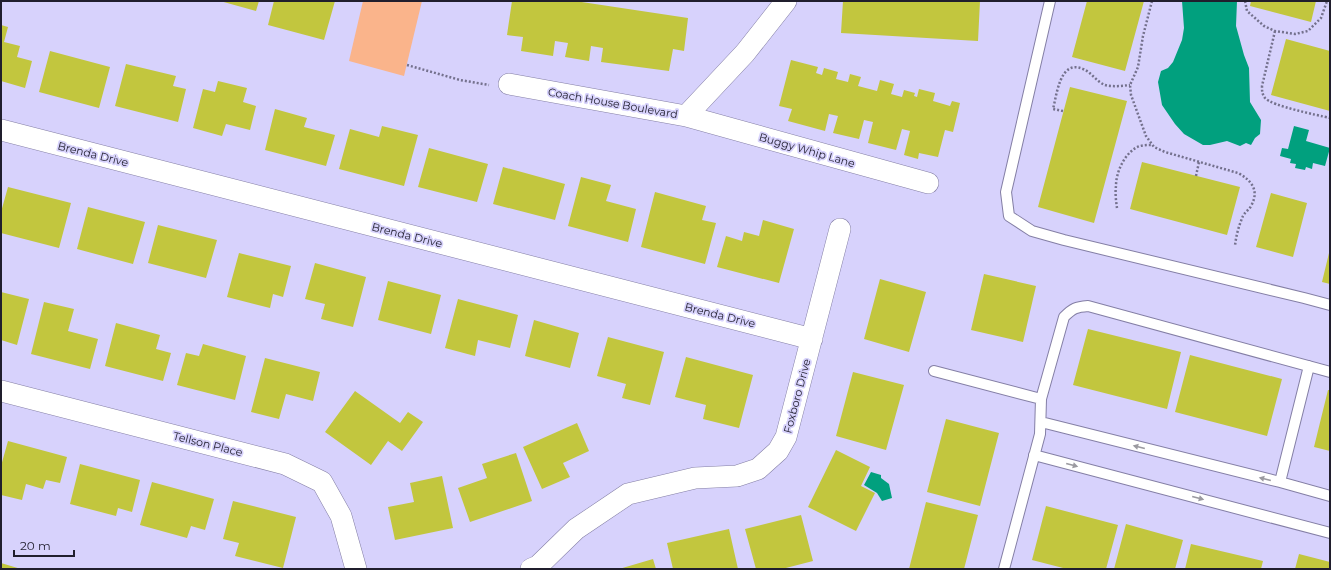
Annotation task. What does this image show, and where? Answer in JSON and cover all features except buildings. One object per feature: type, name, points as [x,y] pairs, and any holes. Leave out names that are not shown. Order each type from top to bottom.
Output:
[{"type":"street","name":"Coach House Boulevard","points":[[508,84],[686,116],[745,54],[786,1]]},
{"type":"street","name":"Buggy Whip Lane","points":[[686,116],[928,183]]},
{"type":"street","name":"Brenda Drive","points":[[1,130],[812,339]]},
{"type":"street","name":"Foxboro Drive","points":[[531,569],[538,566],[576,529],[628,494],[695,478],[738,476],[758,468],[778,451],[786,437],[840,229]]},
{"type":"street","name":"Tellson Place","points":[[1,391],[284,464],[322,482],[341,516],[356,569]]},
{"type":"lane","points":[[1050,1],[1006,192],[1009,216],[1032,231],[1064,240],[1330,305]]},
{"type":"lane","points":[[1004,569],[1040,434],[1041,399],[1064,317],[1071,310],[1076,307],[1088,306],[1330,372]]},
{"type":"lane","points":[[1280,482],[1309,366]]},
{"type":"lane","points":[[934,371],[1041,399]]},
{"type":"lane","points":[[1041,422],[1330,496]]},
{"type":"lane","points":[[1034,455],[1330,532]]},
{"type":"path","points":[[1152,1],[1143,36],[1138,67],[1130,86],[1131,95],[1141,125],[1146,136],[1154,147],[1165,152],[1238,173],[1246,177],[1253,185],[1253,202],[1244,214],[1235,246]]},
{"type":"path","points":[[1245,1],[1247,11],[1264,26],[1275,31],[1295,34],[1308,31],[1322,18],[1327,1]]},
{"type":"path","points":[[1275,31],[1262,86],[1264,97],[1273,103],[1330,118]]},
{"type":"path","points":[[407,65],[460,80],[502,88],[508,84]]},
{"type":"path","points":[[1063,111],[1053,109],[1058,87],[1065,71],[1074,67],[1083,69],[1104,85],[1130,86]]},
{"type":"path","points":[[1117,208],[1116,186],[1118,172],[1126,158],[1134,149],[1152,145]]},
{"type":"path","points":[[1196,176],[1199,162]]},
{"type":"shaded area","points":[[363,1],[422,1],[404,76],[349,61]]},
{"type":"shaded area","points":[[1182,1],[1237,1],[1236,26],[1249,68],[1250,102],[1261,120],[1260,134],[1255,138],[1251,145],[1246,143],[1240,146],[1227,141],[1203,145],[1184,134],[1162,105],[1158,82],[1161,71],[1168,68],[1173,62],[1182,40],[1184,28]]},
{"type":"shaded area","points":[[1294,126],[1309,130],[1306,141],[1330,148],[1325,166],[1313,163],[1312,169],[1306,167],[1305,170],[1295,168],[1296,164],[1290,163],[1291,159],[1280,156],[1282,148],[1288,149]]},
{"type":"shaded area","points":[[871,472],[881,475],[881,478],[889,484],[892,498],[882,501],[877,493],[864,485]]}]
